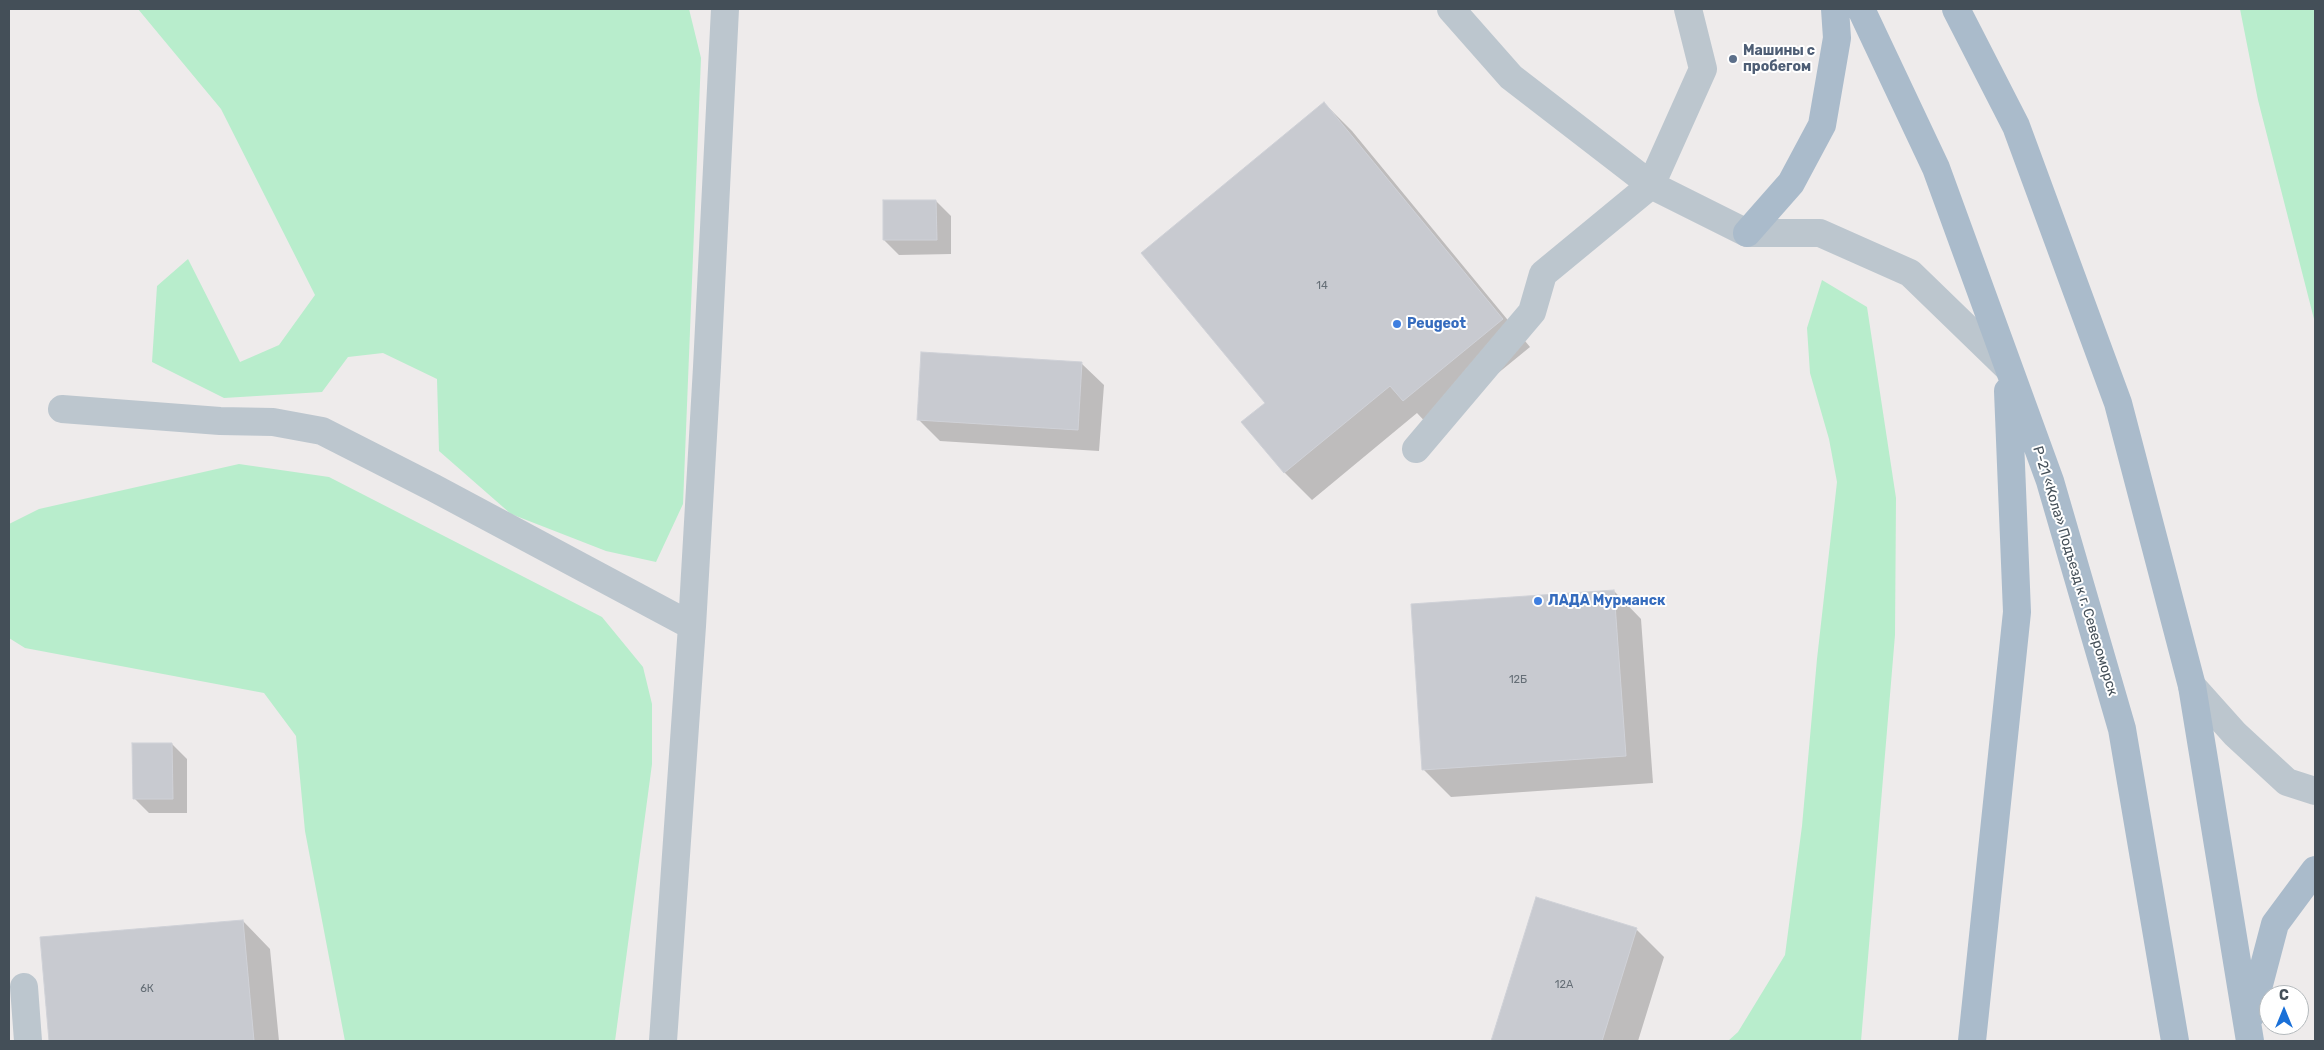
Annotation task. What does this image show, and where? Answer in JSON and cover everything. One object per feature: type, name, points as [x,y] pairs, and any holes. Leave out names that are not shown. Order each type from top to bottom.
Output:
[{"type":"main road","points":[[1747,233],[1791,183],[1822,125],[1837,38],[1834,9]]},
{"type":"main road","name":"Р-21 «Кола» Подъезд к г. Североморск","points":[[1861,9],[1936,168],[2050,481],[2122,729],[2174,1041]]},
{"type":"main road","points":[[1956,9],[2016,126],[2118,403],[2192,686],[2249,1034]]},
{"type":"main road","points":[[1972,1041],[2017,612],[2008,367]]},
{"type":"main road","points":[[2249,1034],[2275,924],[2315,870]]},
{"type":"lane","points":[[663,1041],[708,367],[725,9]]},
{"type":"lane","points":[[1451,9],[1511,76],[1651,185],[1747,233],[1820,232],[1910,273],[2008,367]]},
{"type":"lane","points":[[1416,449],[1532,312],[1543,274],[1651,185],[1703,69],[1688,9]]},
{"type":"lane","points":[[62,409],[220,421],[273,422],[322,431],[434,488],[692,626]]},
{"type":"lane","points":[[2192,686],[2235,734],[2287,782],[2315,790]]},
{"type":"lane","points":[[24,986],[28,1041]]},
{"type":"green space","points":[[138,9],[689,9],[701,58],[683,504],[656,562],[606,551],[511,514],[439,451],[437,379],[383,353],[348,357],[322,392],[224,398],[152,362],[157,286],[188,259],[240,362],[279,345],[315,295],[221,109]]},
{"type":"green space","points":[[2240,9],[2315,9],[2315,323],[2258,100]]},
{"type":"green space","points":[[1822,280],[1867,307],[1896,498],[1895,635],[1861,1041],[1728,1041],[1738,1032],[1785,955],[1802,826],[1817,659],[1837,482],[1829,439],[1810,373],[1807,328]]},
{"type":"green space","points":[[239,464],[329,477],[602,617],[643,667],[652,704],[652,764],[615,1041],[345,1041],[305,831],[296,736],[264,693],[25,648],[9,638],[9,524],[39,509]]},
{"type":"building","points":[[1324,102],[1503,319],[1403,401],[1390,386],[1284,473],[1241,422],[1265,403],[1141,253]]},
{"type":"building","points":[[883,200],[936,200],[937,240],[883,240]]},
{"type":"building","points":[[921,352],[1082,362],[1078,430],[917,420]]},
{"type":"building","points":[[1614,590],[1626,756],[1422,770],[1411,604]]},
{"type":"building","points":[[132,743],[172,743],[173,799],[133,799]]},
{"type":"building","points":[[1536,897],[1637,928],[1602,1041],[1491,1041]]},
{"type":"building","points":[[243,920],[254,1041],[49,1041],[40,937]]},
{"type":"place","name":"Машины с пробегом","points":[[1733,59]]},
{"type":"place","name":"Peugeot","points":[[1397,324]]},
{"type":"place","name":"ЛАДА Мурманск","points":[[1538,601]]}]
